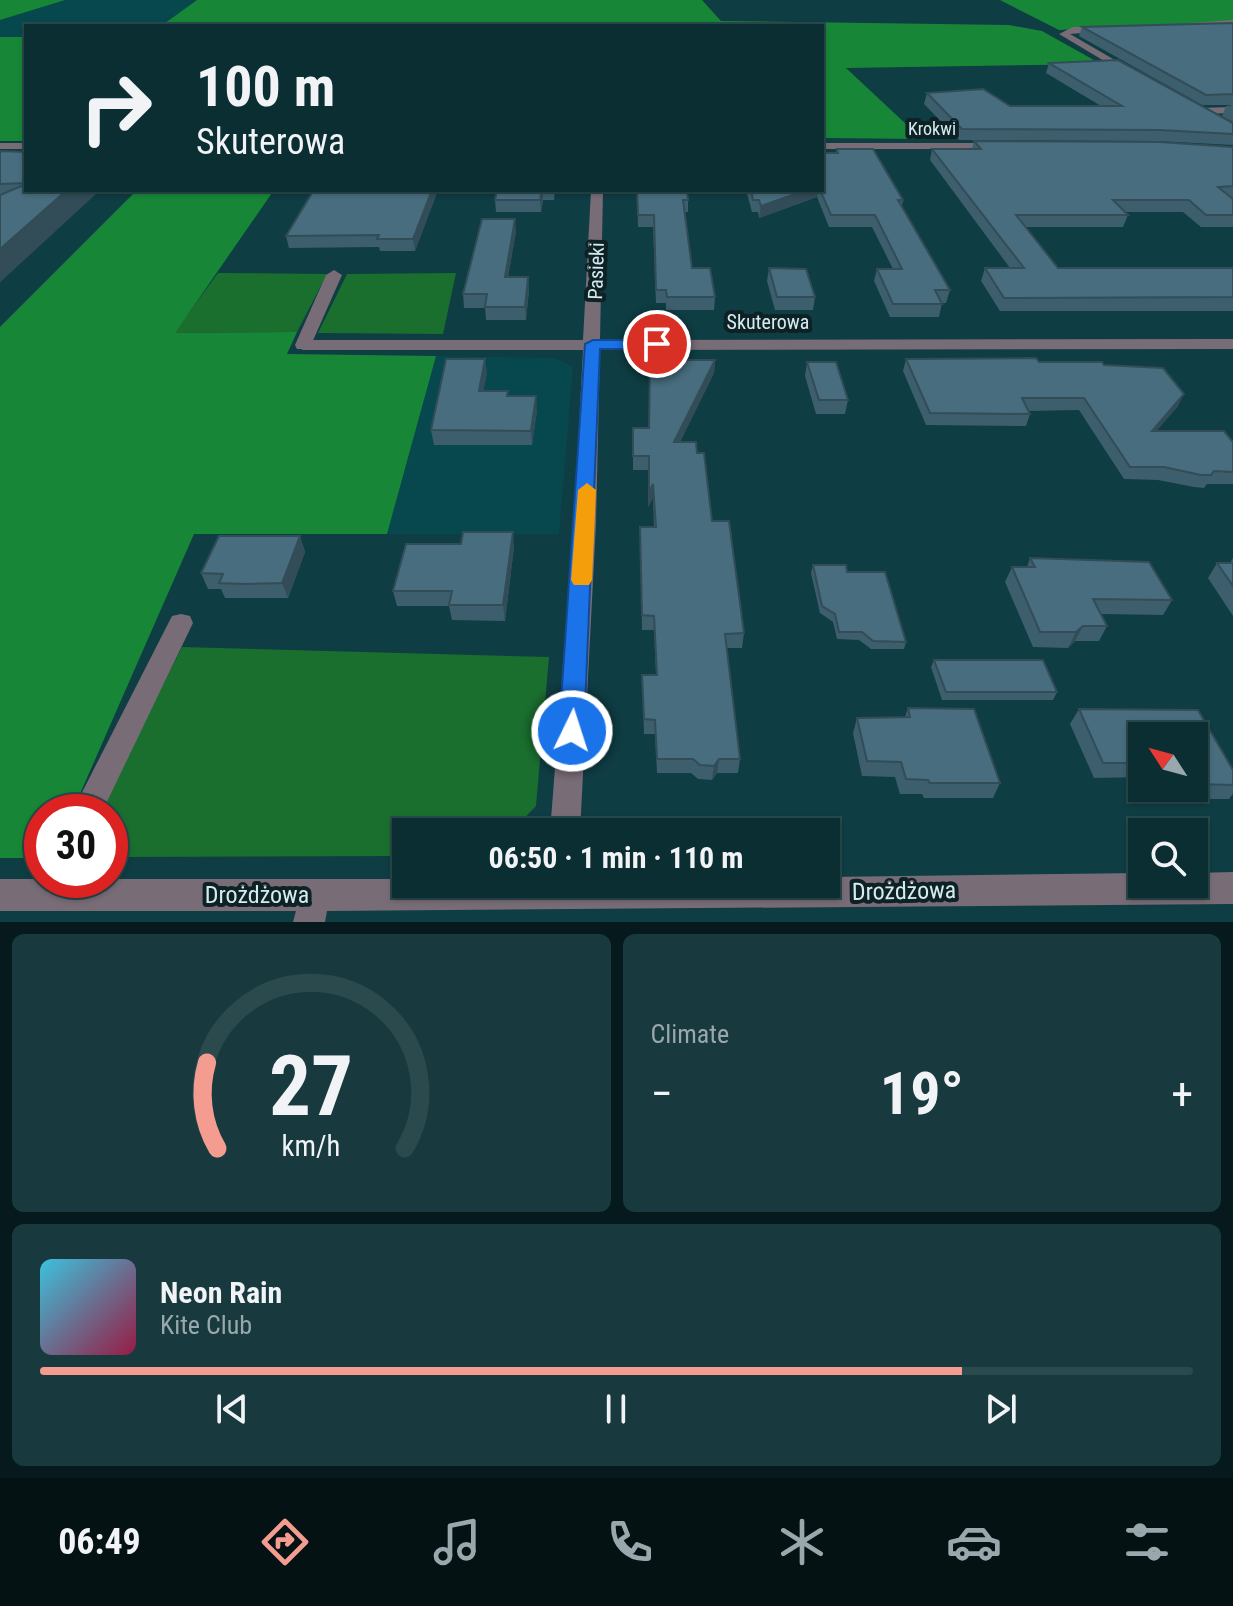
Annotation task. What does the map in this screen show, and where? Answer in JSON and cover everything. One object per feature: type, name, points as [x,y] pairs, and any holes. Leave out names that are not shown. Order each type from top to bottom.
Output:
[{"type":"street","points":[[1158,26],[1233,23]]},
{"type":"street","points":[[1113,27],[1063,34],[1145,81]]},
{"type":"street","points":[[1185,104],[1221,124]]},
{"type":"street","points":[[1198,111],[1233,110]]},
{"type":"street","points":[[0,146],[24,146]]},
{"type":"street","name":"Krokwi","points":[[824,146],[1009,146]]},
{"type":"street","name":"Pasieki","points":[[566,818],[585,523],[597,192]]},
{"type":"street","name":"Skuterowa","points":[[334,275],[303,345],[1233,344]]},
{"type":"street","points":[[96,794],[181,623]]},
{"type":"street","name":"Drożdżowa","points":[[840,889],[1233,888]]},
{"type":"street","name":"Drożdżowa","points":[[0,895],[24,892]]},
{"type":"street","name":"Drożdżowa","points":[[128,894],[312,909],[457,898]]},
{"type":"shaded area","points":[[65,0],[197,0],[164,24],[24,24],[24,37],[0,37],[0,20]]},
{"type":"shaded area","points":[[436,356],[555,358],[573,367],[559,534],[387,534]]},
{"type":"green space","points":[[0,0],[65,0],[0,20]]},
{"type":"green space","points":[[197,0],[702,0],[721,21],[1009,25],[1042,31],[1101,64],[846,68],[922,139],[825,138],[824,24],[164,24]]},
{"type":"green space","points":[[1000,0],[1233,0],[1233,21],[1059,30]]},
{"type":"green space","points":[[0,37],[24,37],[24,141],[0,141]]},
{"type":"green space","points":[[135,192],[273,192],[175,333],[297,332],[287,354],[436,356],[387,534],[194,534],[80,794],[24,794],[24,858],[0,858],[0,327]]},
{"type":"green space","points":[[218,273],[327,274],[297,332],[174,333]]},
{"type":"green space","points":[[456,273],[443,334],[318,333],[347,274]]},
{"type":"green space","points":[[182,647],[549,657],[536,806],[524,818],[392,818],[392,856],[128,857],[128,794],[109,794]]},
{"type":"building","points":[[1233,23],[1233,94],[1206,95],[1082,27]]},
{"type":"building","points":[[1118,60],[1233,123],[1233,134],[1160,130],[962,129],[927,93],[983,89],[1010,106],[1122,106],[1049,63]]},
{"type":"building","points":[[974,141],[1160,142],[1233,147],[1233,186],[1218,187],[1233,199],[1233,215],[1206,215],[1189,200],[1113,200],[1128,215],[1016,215],[1058,268],[1233,268],[1233,297],[1004,298],[985,268],[1024,268],[932,149],[981,149]]},
{"type":"building","points":[[837,149],[873,149],[903,200],[898,200],[950,290],[935,290],[942,304],[893,304],[877,269],[902,269],[875,215],[831,215],[821,192],[824,192],[824,153],[838,153]]},
{"type":"building","points":[[0,151],[24,152],[24,183],[0,184]]},
{"type":"building","points":[[24,185],[24,192],[65,192],[0,249],[0,195]]},
{"type":"building","points":[[431,192],[413,239],[377,239],[379,235],[286,236],[312,193]]},
{"type":"building","points":[[497,192],[542,192],[540,200],[495,200]]},
{"type":"building","points":[[637,192],[687,192],[688,200],[683,200],[692,268],[710,268],[715,297],[667,297],[666,290],[656,290],[654,215],[638,215]]},
{"type":"building","points":[[751,192],[801,192],[761,206],[759,200],[753,200]]},
{"type":"building","points":[[482,219],[515,219],[505,277],[528,277],[525,307],[485,307],[487,294],[463,294]]},
{"type":"building","points":[[769,268],[806,269],[815,297],[777,297]]},
{"type":"building","points":[[1036,358],[1039,362],[1102,362],[1104,365],[1163,368],[1184,394],[1152,431],[1224,431],[1233,442],[1233,472],[1214,471],[1211,475],[1201,475],[1164,467],[1130,467],[1084,398],[1022,398],[1030,414],[930,413],[906,359]]},
{"type":"building","points":[[446,359],[485,359],[479,391],[508,391],[507,396],[536,396],[531,431],[431,430]]},
{"type":"building","points":[[650,360],[715,360],[674,442],[696,442],[697,453],[704,453],[712,521],[729,521],[744,633],[725,634],[740,759],[719,759],[714,766],[700,765],[693,759],[657,759],[655,720],[644,719],[642,675],[657,675],[654,616],[642,615],[640,527],[656,527],[653,484],[649,493],[649,456],[633,456],[633,428],[649,428]]},
{"type":"building","points":[[807,362],[836,362],[848,400],[819,400]]},
{"type":"building","points":[[463,532],[513,532],[503,605],[449,605],[452,591],[393,591],[406,544],[461,544]]},
{"type":"building","points":[[219,536],[300,536],[282,583],[245,584],[219,583],[223,574],[201,573]]},
{"type":"building","points":[[1030,558],[1149,562],[1172,600],[1093,599],[1107,626],[1083,626],[1076,632],[1040,632],[1012,567],[1035,567]]},
{"type":"building","points":[[1217,563],[1233,563],[1233,586]]},
{"type":"building","points":[[813,565],[846,565],[847,572],[885,572],[906,642],[873,641],[862,632],[839,632],[835,614],[822,606]]},
{"type":"building","points":[[934,660],[1043,660],[1057,692],[946,692]]},
{"type":"building","points":[[908,708],[974,709],[1000,783],[930,783],[928,780],[906,779],[901,762],[867,761],[857,718],[910,717]]},
{"type":"building","points":[[1079,709],[1198,710],[1205,722],[1128,722],[1128,763],[1103,763]]},
{"type":"building","points":[[1208,727],[1233,770],[1233,785],[1208,784]]},
{"type":"slow traffic","points":[[582,580],[587,490]]},
{"type":"route","points":[[572,731],[593,344],[657,344]]}]
